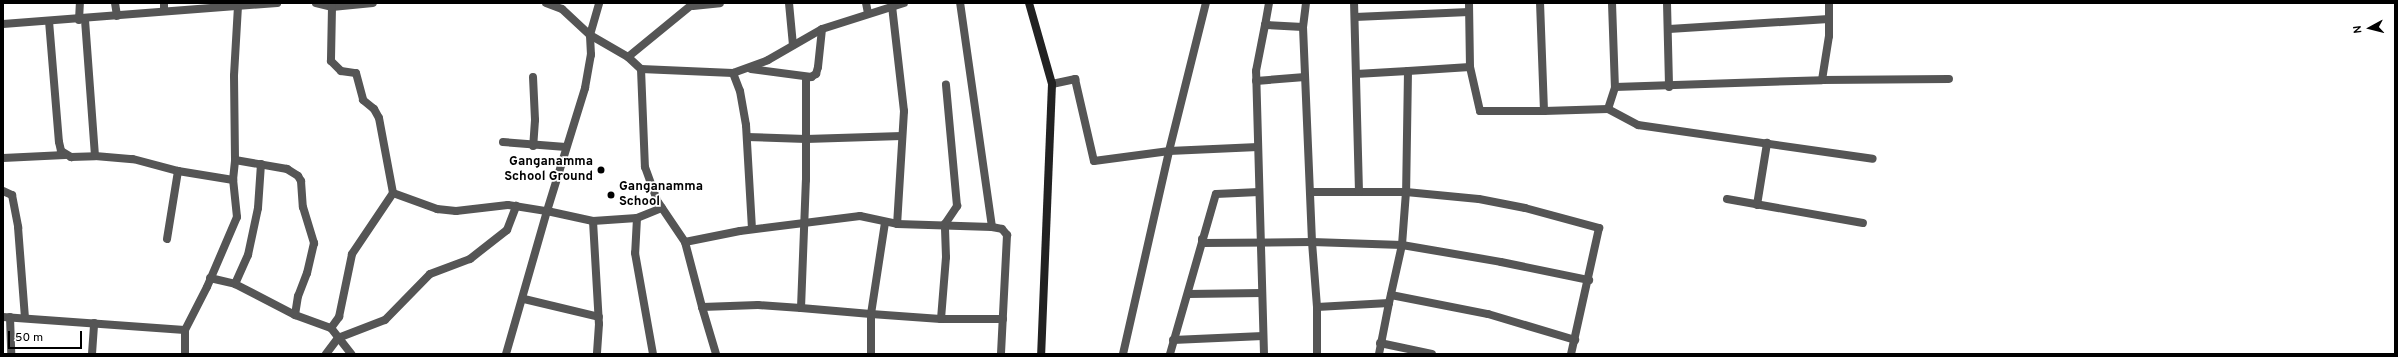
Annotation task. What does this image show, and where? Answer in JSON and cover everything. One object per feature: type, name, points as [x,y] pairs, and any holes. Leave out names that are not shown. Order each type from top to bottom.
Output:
[{"type":"main road","points":[[1029,3],[1052,84],[1041,354]]},
{"type":"street","points":[[80,3],[95,156]]},
{"type":"street","points":[[115,3],[117,16]]},
{"type":"street","points":[[3,24],[82,20],[117,16],[164,7],[238,6],[277,3]]},
{"type":"street","points":[[316,3],[332,7],[373,3]]},
{"type":"street","points":[[546,3],[562,10],[590,35],[628,57],[641,69],[733,73],[751,68],[822,29],[868,13],[904,3]]},
{"type":"street","points":[[506,354],[524,299],[547,211],[585,88],[591,55],[590,35],[599,3]]},
{"type":"street","points":[[628,57],[693,4],[720,3]]},
{"type":"street","points":[[790,3],[793,45]]},
{"type":"street","points":[[866,3],[868,13]]},
{"type":"street","points":[[960,3],[992,227]]},
{"type":"street","points":[[1123,354],[1169,151],[1206,3]]},
{"type":"street","points":[[1264,354],[1256,71],[1269,3]]},
{"type":"street","points":[[1306,3],[1303,27],[1312,192],[1312,242],[1317,307],[1317,354]]},
{"type":"street","points":[[1354,3],[1358,192]]},
{"type":"street","points":[[1469,3],[1470,67],[1480,111],[1608,109],[1638,125],[1767,142],[1873,159]]},
{"type":"street","points":[[1540,3],[1544,111]]},
{"type":"street","points":[[1608,109],[1615,87],[1612,3]]},
{"type":"street","points":[[1667,3],[1669,29],[1669,87]]},
{"type":"street","points":[[1822,80],[1829,36],[1828,3]]},
{"type":"street","points":[[185,354],[184,330],[210,278],[237,217],[233,180],[236,160],[234,76],[238,6]]},
{"type":"street","points":[[892,6],[903,82],[902,136],[897,224]]},
{"type":"street","points":[[331,328],[340,316],[352,254],[393,193],[379,118],[374,109],[363,100],[356,73],[341,71],[331,61],[332,7]]},
{"type":"street","points":[[1355,17],[1469,12]]},
{"type":"street","points":[[1669,29],[1829,19]]},
{"type":"street","points":[[49,21],[59,142],[65,155]]},
{"type":"street","points":[[1265,25],[1303,27]]},
{"type":"street","points":[[751,68],[806,77],[816,74],[822,29]]},
{"type":"street","points":[[1356,74],[1470,67]]},
{"type":"street","points":[[641,69],[645,167],[662,208],[685,242],[716,354]]},
{"type":"street","points":[[1379,354],[1380,343],[1402,245],[1406,192],[1408,71]]},
{"type":"street","points":[[733,73],[740,91],[746,137],[752,229]]},
{"type":"street","points":[[533,77],[535,120],[533,146]]},
{"type":"street","points":[[801,308],[805,222],[806,77]]},
{"type":"street","points":[[1256,82],[1305,77]]},
{"type":"street","points":[[1052,84],[1075,79],[1094,161],[1169,151],[1258,147]]},
{"type":"street","points":[[1615,87],[1669,87],[1822,80],[1949,79]]},
{"type":"street","points":[[941,319],[946,257],[945,224],[957,206],[946,84]]},
{"type":"street","points":[[746,137],[806,138],[902,136]]},
{"type":"street","points":[[503,142],[566,148]]},
{"type":"street","points":[[1757,205],[1767,142]]},
{"type":"street","points":[[3,158],[65,155],[133,159],[178,172],[233,180]]},
{"type":"street","points":[[236,160],[287,169],[298,176],[301,181],[303,207],[314,243],[307,273],[298,296],[295,316]]},
{"type":"street","points":[[235,284],[248,256],[254,230],[261,164]]},
{"type":"street","points":[[167,239],[178,172]]},
{"type":"street","points":[[3,191],[12,195],[14,201],[25,317]]},
{"type":"street","points":[[1170,354],[1216,194],[1259,192]]},
{"type":"street","points":[[1312,192],[1406,192],[1479,199],[1526,208],[1598,227],[1599,231],[1589,280],[1572,354]]},
{"type":"street","points":[[393,193],[437,209],[456,211],[516,206],[593,221],[636,218],[662,208]]},
{"type":"street","points":[[1727,199],[1863,223]]},
{"type":"street","points":[[326,354],[338,338],[385,320],[430,274],[470,259],[506,230],[516,206]]},
{"type":"street","points":[[685,242],[752,229],[860,216],[897,224],[945,224],[1002,229],[1007,235],[1001,354]]},
{"type":"street","points":[[636,218],[636,253],[653,354]]},
{"type":"street","points":[[593,221],[598,317],[597,354]]},
{"type":"street","points":[[871,354],[871,314],[885,222]]},
{"type":"street","points":[[1202,239],[1202,243],[1312,242],[1402,245],[1501,262],[1589,280]]},
{"type":"street","points":[[210,278],[235,284],[295,316],[331,328],[351,354]]},
{"type":"street","points":[[1188,294],[1262,293]]},
{"type":"street","points":[[524,299],[598,317]]},
{"type":"street","points":[[1317,307],[1390,299],[1488,314],[1575,340]]},
{"type":"street","points":[[702,307],[758,305],[941,319],[1003,319]]},
{"type":"street","points":[[11,354],[7,317],[25,317],[184,330]]},
{"type":"street","points":[[92,354],[94,323]]},
{"type":"street","points":[[1173,340],[1263,336]]},
{"type":"street","points":[[1380,343],[1432,354]]},
{"type":"place","name":"Ganganamma School Ground","points":[[601,170]]},
{"type":"place","name":"Ganganamma School","points":[[611,195]]}]
